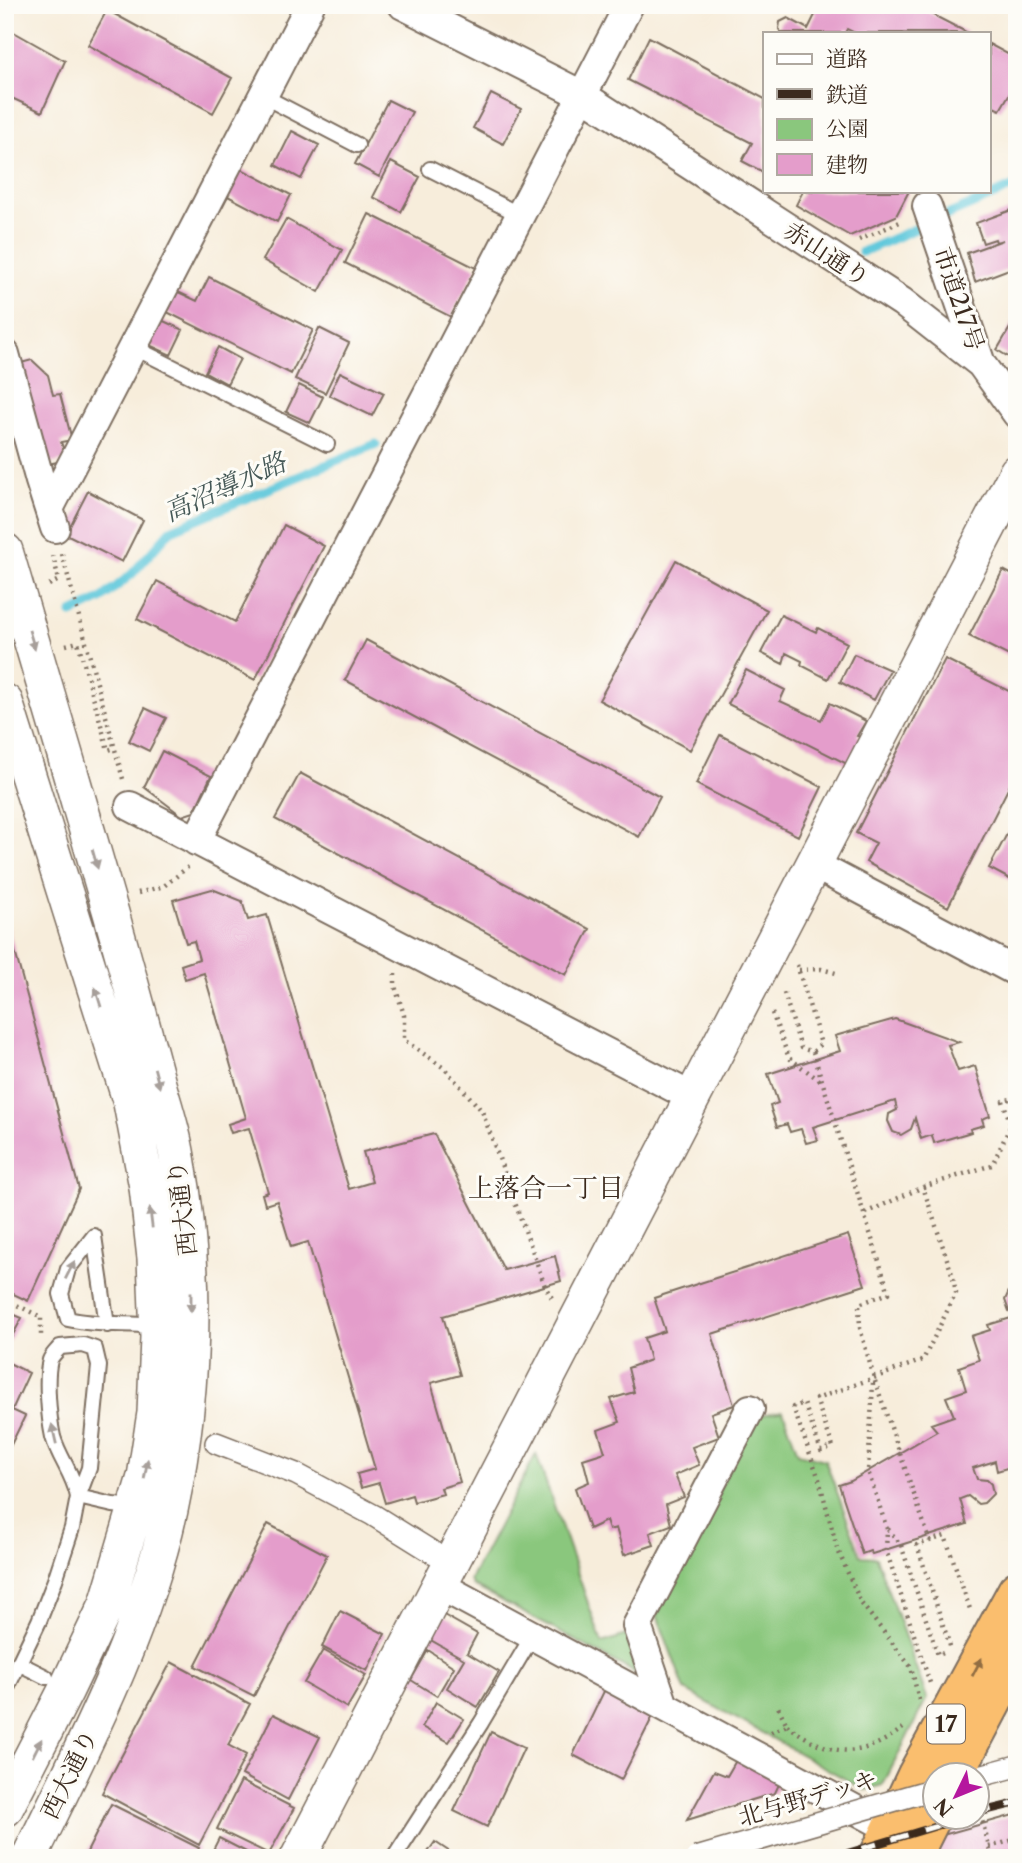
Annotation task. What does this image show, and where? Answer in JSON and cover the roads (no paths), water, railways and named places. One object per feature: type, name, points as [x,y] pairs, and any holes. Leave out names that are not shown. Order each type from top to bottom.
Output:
[{"type":"highway","name":"17","points":[[907,1840],[917,1775],[1017,1591]]},
{"type":"highway","name":"17","points":[[960,1762],[1017,1655]]},
{"type":"street","points":[[5,354],[53,518],[133,347],[310,5]]},
{"type":"street","name":"赤山通り","points":[[403,5],[582,95],[902,302],[981,364],[1017,414]]},
{"type":"street","points":[[194,851],[629,5]]},
{"type":"street","name":"市道217号","points":[[931,216],[981,364]]},
{"type":"street","points":[[298,1858],[436,1569],[692,1097],[1017,472]]},
{"type":"street","name":"西大通り","points":[[5,551],[45,681],[177,1155],[191,1291],[191,1363],[184,1428],[169,1512],[139,1618],[94,1724],[29,1858]]},
{"type":"street","points":[[5,686],[45,681]]},
{"type":"street","name":"西大通り","points":[[5,702],[131,1103],[147,1187],[155,1258],[158,1326],[155,1413],[145,1477],[107,1604],[5,1809]]},
{"type":"street","points":[[131,806],[194,851],[692,1097]]},
{"type":"street","points":[[813,864],[1017,972]]},
{"type":"street","points":[[664,1706],[637,1626],[750,1409]]},
{"type":"street","points":[[216,1443],[296,1474],[373,1516],[436,1569],[533,1635],[907,1840]]},
{"type":"street","points":[[990,1773],[1017,1766]]},
{"type":"street","name":"北与野デッキ","points":[[696,1858],[920,1793]]},
{"type":"lane","points":[[262,96],[357,145]]},
{"type":"lane","points":[[430,169],[520,215]]},
{"type":"lane","points":[[133,347],[327,444]]},
{"type":"lane","points":[[107,1325],[94,1236],[68,1269],[61,1294],[68,1319],[90,1324],[107,1325],[130,1324],[158,1326]]},
{"type":"lane","points":[[5,1692],[39,1621],[55,1580],[72,1528],[78,1497],[89,1468],[99,1366],[95,1349],[83,1345],[60,1347],[51,1358],[48,1378],[53,1437],[75,1481],[78,1497]]},
{"type":"lane","points":[[78,1497],[137,1507]]},
{"type":"lane","points":[[394,1858],[481,1723],[533,1635]]},
{"type":"lane","points":[[18,1663],[46,1677]]},
{"type":"waterway","name":"高沼導水路","points":[[862,252],[1017,185]]},
{"type":"waterway","name":"高沼導水路","points":[[72,613],[101,599],[132,574],[171,530],[376,444]]},
{"type":"railway","points":[[990,1810],[1017,1803]]},
{"type":"railway","points":[[831,1858],[920,1831]]},
{"type":"district","name":"上落合一丁目","points":[[546,1188]]}]
